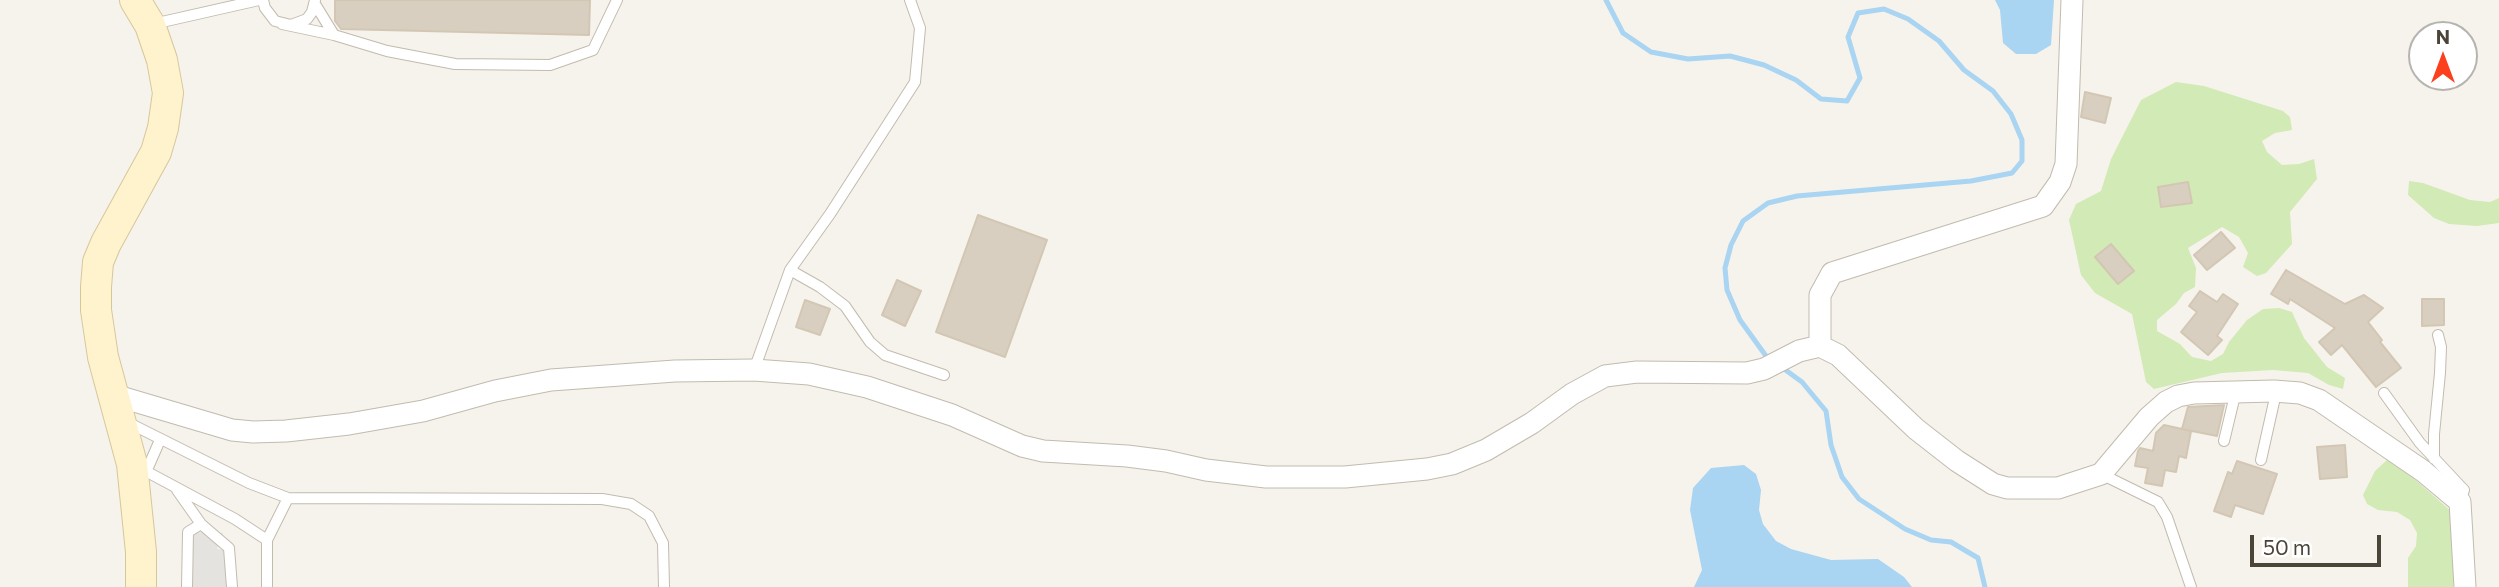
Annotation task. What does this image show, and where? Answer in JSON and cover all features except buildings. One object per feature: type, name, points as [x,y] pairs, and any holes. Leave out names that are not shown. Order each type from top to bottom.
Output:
[{"type":"main road","points":[[141,587],[139,468],[103,357],[96,310],[98,262],[156,152],[163,128],[168,93],[162,60],[142,12]]},
{"type":"street","points":[[1820,346],[1820,295],[1832,273],[2027,212],[2043,206],[2052,195],[2066,164],[2072,0]]},
{"type":"street","points":[[118,407],[233,430],[264,432],[338,426],[423,411],[495,390],[551,380],[626,374],[754,370],[808,374],[867,387],[952,415],[1022,446],[1043,451],[1127,456],[1266,477],[1345,477],[1427,469],[1469,458],[1532,423],[1572,394],[1605,376],[1637,372],[1730,373],[1765,369],[1799,351],[1820,346],[1838,355],[1916,429],[1957,461],[1993,484],[2007,488],[2059,488],[2101,474],[2149,417],[2166,402],[2178,396],[2194,393],[2274,391],[2300,393],[2319,400],[2423,471],[2460,502],[2465,587]]},
{"type":"lane","points":[[142,12],[261,0],[269,15],[282,24],[334,35],[387,51],[455,64],[550,65],[593,50],[618,1]]},
{"type":"lane","points":[[754,370],[790,270],[830,214],[915,82],[920,28],[910,0]]},
{"type":"lane","points":[[282,24],[299,23],[307,19],[315,2]]},
{"type":"lane","points":[[315,2],[334,35]]},
{"type":"lane","points":[[790,270],[820,287],[845,306],[870,342],[885,355],[944,375]]},
{"type":"lane","points":[[2434,459],[2441,347],[2438,335]]},
{"type":"lane","points":[[2224,441],[2236,391]]},
{"type":"lane","points":[[2261,460],[2274,391]]},
{"type":"lane","points":[[2384,393],[2434,459],[2464,491],[2460,502]]},
{"type":"lane","points":[[118,407],[160,440],[249,483],[288,498],[603,499],[631,504],[649,516],[663,542],[664,587]]},
{"type":"lane","points":[[160,440],[139,468],[235,519],[267,540]]},
{"type":"lane","points":[[2101,474],[2158,502],[2167,517],[2191,587]]},
{"type":"lane","points":[[175,488],[201,524],[229,548],[232,587]]},
{"type":"lane","points":[[267,587],[267,540],[288,498]]},
{"type":"lane","points":[[187,587],[188,532],[201,524]]},
{"type":"green space","points":[[2176,82],[2204,86],[2283,111],[2290,117],[2292,130],[2275,133],[2262,141],[2267,152],[2282,165],[2299,164],[2314,159],[2317,179],[2290,212],[2292,244],[2266,273],[2257,276],[2243,267],[2248,253],[2239,237],[2222,227],[2188,248],[2196,268],[2195,287],[2184,293],[2176,304],[2157,320],[2157,331],[2180,344],[2192,357],[2211,361],[2223,354],[2247,320],[2263,309],[2279,308],[2292,312],[2304,338],[2327,367],[2345,378],[2343,389],[2329,385],[2308,373],[2273,370],[2222,373],[2154,389],[2146,382],[2132,314],[2095,293],[2081,275],[2069,220],[2076,204],[2101,191],[2111,159],[2141,100]]},
{"type":"green space","points":[[2409,181],[2423,183],[2470,200],[2490,202],[2499,198],[2499,223],[2477,226],[2449,224],[2434,218],[2408,195]]},
{"type":"green space","points":[[2387,460],[2412,477],[2452,512],[2458,561],[2453,587],[2408,587],[2408,558],[2416,546],[2417,533],[2410,520],[2397,512],[2378,510],[2367,504],[2363,495],[2375,471]]},
{"type":"shaded area","points":[[190,532],[223,533],[217,549],[227,550],[228,587],[189,587]]},
{"type":"water","points":[[1995,0],[2054,0],[2051,45],[2036,54],[2016,54],[2003,43],[2000,10]]},
{"type":"water","points":[[1744,465],[1756,474],[1761,490],[1759,510],[1763,524],[1776,541],[1791,549],[1831,560],[1878,559],[1904,577],[1912,587],[1694,587],[1702,570],[1690,510],[1693,488],[1711,468]]},
{"type":"waterway","points":[[1606,0],[1623,33],[1651,52],[1688,59],[1730,56],[1764,65],[1796,80],[1821,99],[1847,101],[1860,78],[1848,37],[1858,13],[1884,9],[1908,19],[1939,41],[1964,70],[1993,91],[2011,114],[2022,140],[2022,161],[2012,173],[1971,181],[1797,196],[1768,203],[1743,221],[1731,245],[1725,268],[1727,290],[1740,320],[1766,356],[1772,360]]},
{"type":"waterway","points":[[1780,366],[1802,382],[1826,411],[1831,445],[1842,477],[1859,499],[1905,529],[1931,540],[1951,542],[1978,558],[1985,587]]}]
